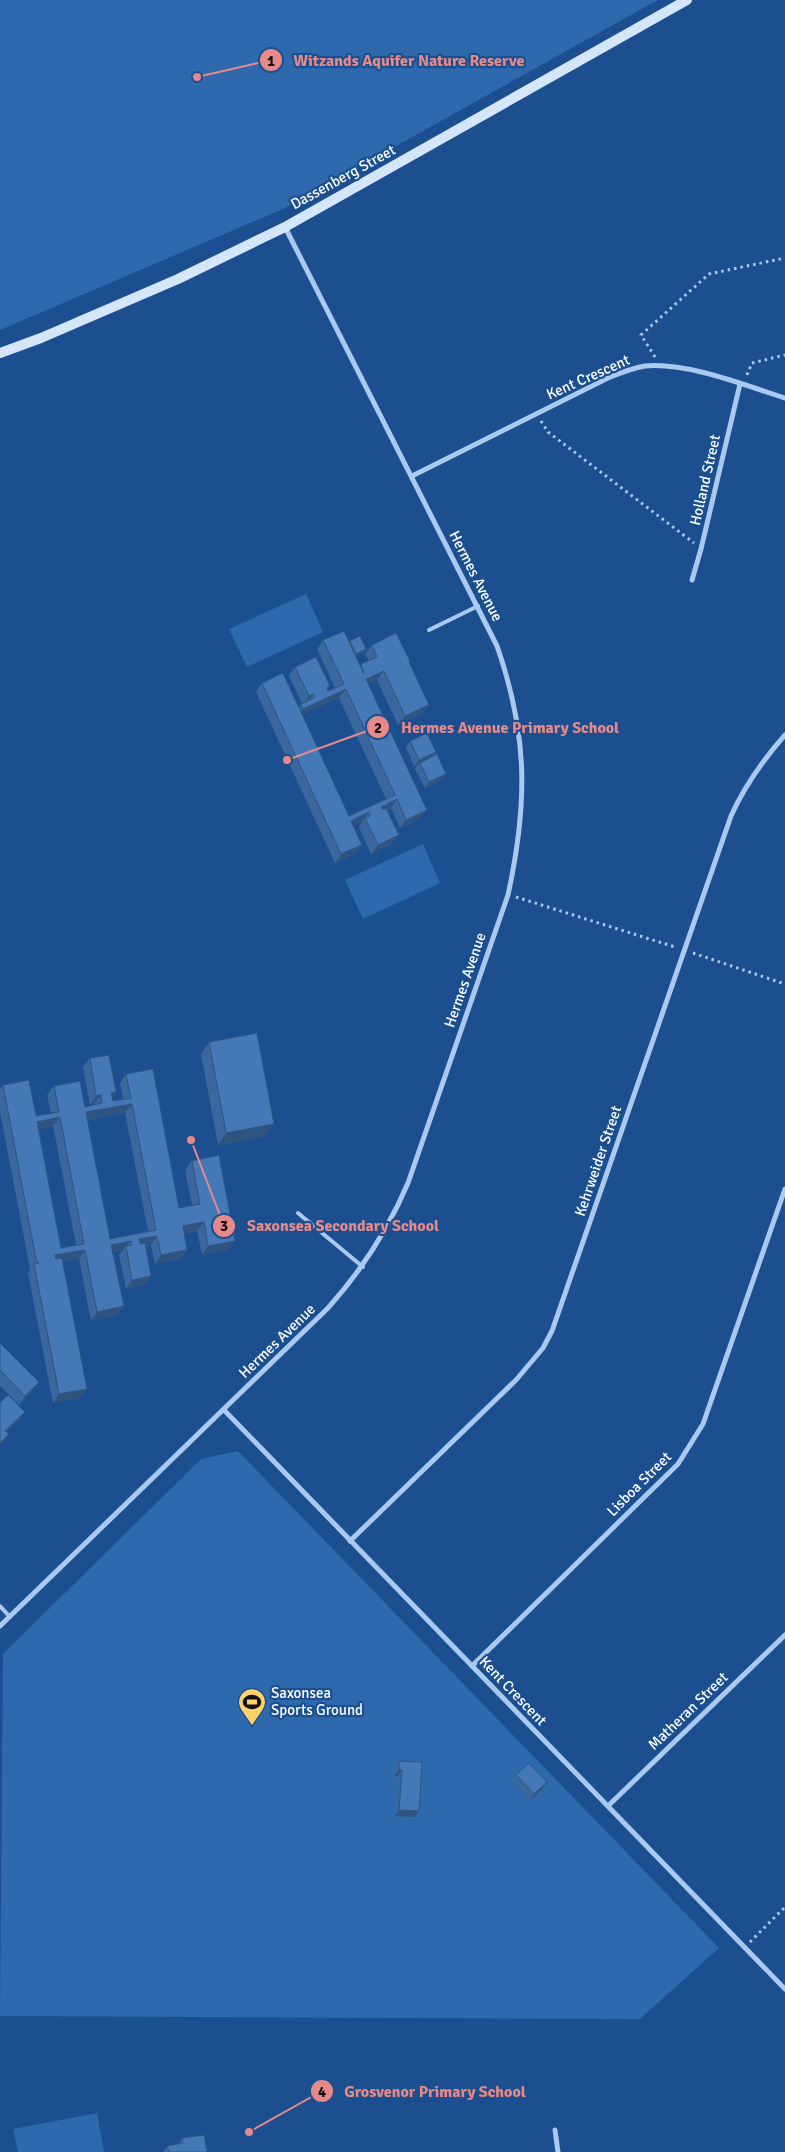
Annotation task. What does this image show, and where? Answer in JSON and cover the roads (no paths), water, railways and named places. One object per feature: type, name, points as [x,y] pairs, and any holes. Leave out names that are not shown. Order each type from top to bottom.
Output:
[{"type":"main road","name":"Dassenberg Street","points":[[0,353],[41,338],[178,279],[285,227],[687,0]]},
{"type":"street","name":"Hermes Avenue","points":[[0,1626],[328,1308],[363,1267],[388,1226],[408,1183],[508,894],[520,832],[523,805],[522,751],[513,698],[506,672],[497,646],[478,606],[285,227]]},
{"type":"street","name":"Kent Crescent","points":[[412,476],[626,370],[644,366],[685,368],[785,398]]},
{"type":"street","name":"Holland Street","points":[[692,580],[702,548],[740,384]]},
{"type":"street","name":"Kehrweider Street","points":[[350,1541],[516,1380],[543,1348],[552,1331],[731,816],[742,792],[755,771],[785,735]]},
{"type":"street","name":"Lisboa Street","points":[[472,1666],[678,1464],[692,1445],[703,1424],[785,1189]]},
{"type":"street","name":"Kent Crescent","points":[[224,1410],[785,1989]]},
{"type":"street","name":"Matheran Street","points":[[608,1806],[785,1635]]},
{"type":"street","points":[[555,2130],[558,2152]]},
{"type":"lane","points":[[429,630],[478,606]]},
{"type":"lane","points":[[298,1213],[363,1267]]},
{"type":"lane","points":[[0,1606],[10,1617]]},
{"type":"place","name":"Witzands Aquifer Nature Reserve","points":[[197,77]]},
{"type":"place","name":"Hermes Avenue Primary School","points":[[287,760]]},
{"type":"place","name":"Saxonsea Secondary School","points":[[191,1140]]},
{"type":"place","name":"Saxonsea Sports Ground","points":[[252,1726]]},
{"type":"place","name":"Grosvenor Primary School","points":[[249,2132]]}]
